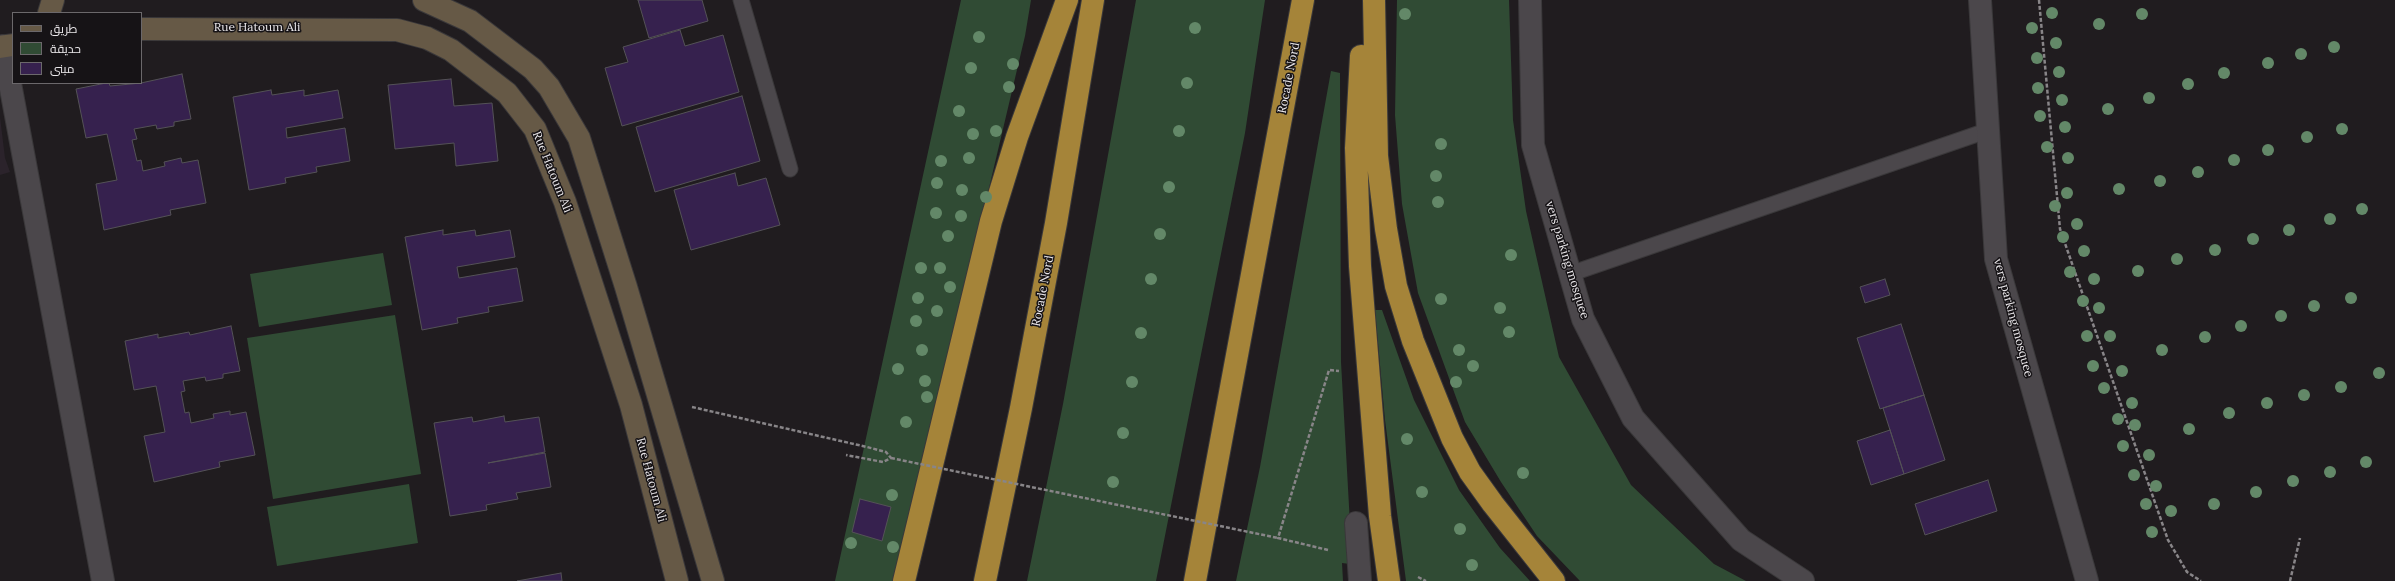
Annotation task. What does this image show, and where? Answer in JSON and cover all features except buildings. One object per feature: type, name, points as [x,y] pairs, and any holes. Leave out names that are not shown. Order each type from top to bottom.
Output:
[{"type":"highway","points":[[904,581],[991,221],[1019,130],[1067,0]]},
{"type":"highway","name":"Rocade Nord","points":[[985,581],[1020,416],[1053,238],[1093,0]]},
{"type":"highway","name":"Rocade Nord","points":[[1195,581],[1303,0]]},
{"type":"highway","points":[[1365,0],[1356,148],[1358,211],[1368,376],[1380,516],[1389,581]]},
{"type":"highway","points":[[1374,0],[1377,156],[1386,229],[1394,272],[1413,341],[1449,431],[1470,472],[1493,504],[1554,581]]},
{"type":"street","points":[[49,12],[53,0]]},
{"type":"street","name":"vers parking mosquee","points":[[1530,0],[1533,145],[1583,319],[1633,418],[1741,540],[1803,581]]},
{"type":"street","name":"vers parking mosquee","points":[[1980,0],[1996,259],[2087,581]]},
{"type":"street","points":[[438,2],[470,21],[533,68],[549,87],[565,111],[579,138],[591,171],[660,398],[713,581]]},
{"type":"street","name":"Rue Hatoum Ali","points":[[142,29],[397,30],[427,38],[451,50],[506,93],[535,129],[565,202],[632,405],[677,581]]},
{"type":"street","points":[[5,46],[103,581]]},
{"type":"street","points":[[1356,523],[1360,581]]},
{"type":"lane","points":[[741,0],[790,169]]},
{"type":"lane","points":[[1570,274],[1989,130]]},
{"type":"path","points":[[2039,0],[2060,229],[2168,540],[2187,572],[2201,581]]},
{"type":"path","points":[[1278,538],[1328,370],[1340,371]]},
{"type":"path","points":[[660,398],[760,424],[867,447],[886,452],[891,458]]},
{"type":"path","points":[[846,455],[883,462],[891,458],[1336,551]]},
{"type":"path","points":[[2290,581],[2300,538]]},
{"type":"shaded area","points":[[0,117],[5,158],[10,172],[0,175]]},
{"type":"green space","points":[[961,0],[1031,0],[1025,36],[896,581],[835,581]]},
{"type":"green space","points":[[1136,0],[1265,0],[1245,133],[1156,581],[1027,581],[1063,404]]},
{"type":"green space","points":[[1397,0],[1509,0],[1513,120],[1526,211],[1559,357],[1631,485],[1714,564],[1746,581],[1580,581],[1537,536],[1501,482],[1465,422],[1418,293],[1402,204],[1395,115]]},
{"type":"green space","points":[[1331,71],[1340,73],[1341,362],[1350,524],[1350,564],[1342,563],[1343,581],[1236,581],[1260,467]]},
{"type":"green space","points":[[383,253],[392,305],[259,327],[250,274]]},
{"type":"green space","points":[[1375,310],[1382,310],[1414,400],[1459,490],[1500,548],[1530,581],[1406,581],[1385,420]]},
{"type":"green space","points":[[395,315],[421,474],[273,499],[247,338]]},
{"type":"green space","points":[[409,484],[418,543],[277,566],[267,507]]}]
